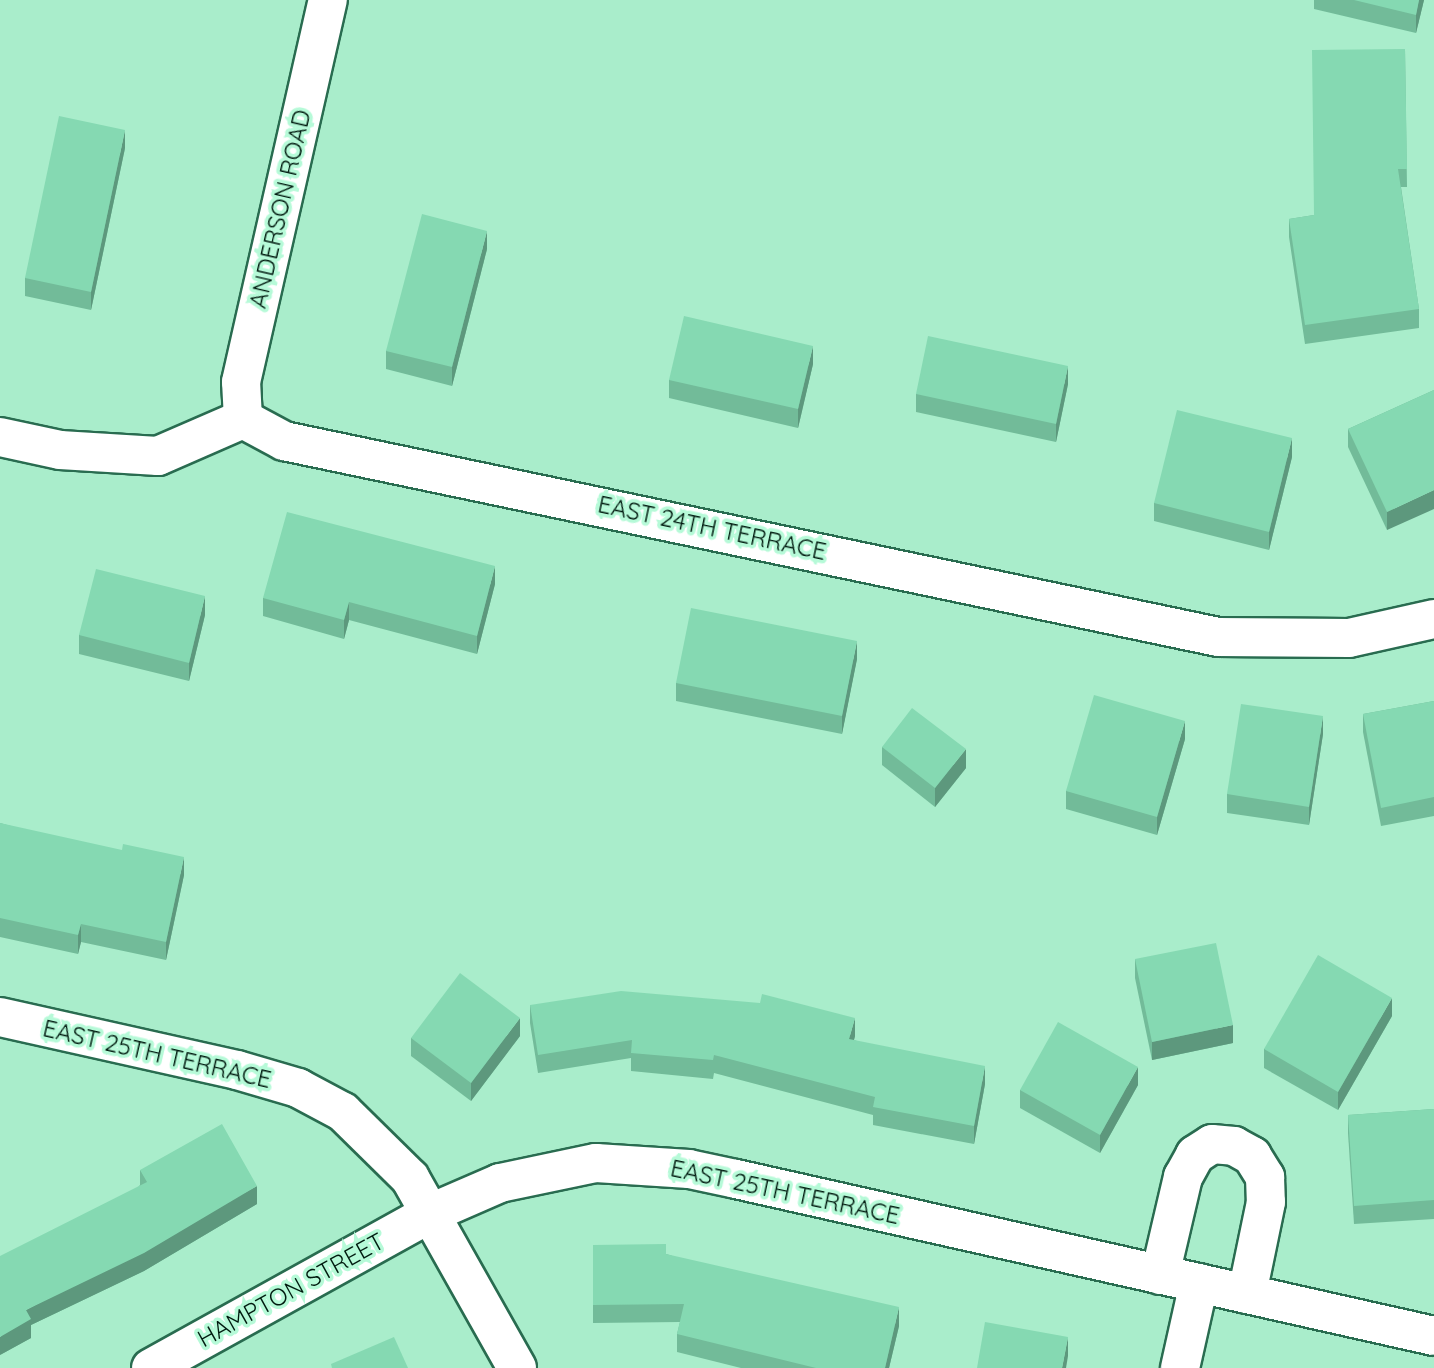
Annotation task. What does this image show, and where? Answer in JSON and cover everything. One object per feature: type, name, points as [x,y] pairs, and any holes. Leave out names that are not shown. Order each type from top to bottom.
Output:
[{"type":"street","name":"ANDERSON ROAD","points":[[243,419],[241,382],[328,0]]},
{"type":"street","points":[[0,437],[60,450],[158,456],[243,419]]},
{"type":"street","name":"EAST 24TH TERRACE","points":[[243,419],[284,441],[1218,637],[1349,638],[1434,619]]},
{"type":"street","name":"EAST 25TH TERRACE","points":[[0,1017],[298,1088],[343,1112],[381,1146],[431,1213],[500,1183],[545,1171],[596,1163],[645,1165],[736,1179],[1434,1336]]},
{"type":"street","points":[[1160,1275],[1183,1177],[1195,1155],[1212,1144],[1234,1146],[1252,1156],[1265,1177],[1266,1202],[1247,1294]]},
{"type":"street","points":[[431,1213],[517,1368]]},
{"type":"street","name":"HAMPTON STREET","points":[[151,1368],[431,1213]]},
{"type":"street","points":[[1180,1368],[1199,1283]]},
{"type":"building","points":[[1354,0],[1419,0],[1416,15]]},
{"type":"building","points":[[1405,49],[1407,169],[1398,169],[1419,309],[1305,325],[1289,219],[1314,215],[1312,50]]},
{"type":"building","points":[[59,116],[125,130],[91,292],[25,278]]},
{"type":"building","points":[[422,214],[487,231],[452,367],[386,351]]},
{"type":"building","points":[[684,316],[813,346],[798,409],[669,380]]},
{"type":"building","points":[[928,336],[1068,366],[1056,424],[916,394]]},
{"type":"building","points":[[1434,390],[1434,490],[1387,512],[1348,429]]},
{"type":"building","points":[[1177,410],[1292,438],[1269,532],[1154,503]]},
{"type":"building","points":[[287,512],[495,566],[477,636],[349,602],[344,620],[263,598]]},
{"type":"building","points":[[96,569],[205,596],[189,663],[79,635]]},
{"type":"building","points":[[691,608],[857,641],[842,716],[676,683]]},
{"type":"building","points":[[1094,695],[1185,721],[1157,817],[1066,791]]},
{"type":"building","points":[[1434,701],[1434,797],[1381,808],[1363,714]]},
{"type":"building","points":[[1241,704],[1323,716],[1309,807],[1227,794]]},
{"type":"building","points":[[912,708],[966,749],[935,788],[882,747]]},
{"type":"building","points":[[0,823],[122,850],[123,844],[184,857],[166,942],[81,924],[78,935],[0,918]]},
{"type":"building","points":[[1216,943],[1233,1025],[1152,1042],[1135,959]]},
{"type":"building","points":[[1318,955],[1392,998],[1338,1092],[1264,1049]]},
{"type":"building","points":[[460,973],[520,1018],[471,1083],[411,1038]]},
{"type":"building","points":[[621,991],[760,1003],[762,994],[855,1018],[849,1039],[985,1066],[974,1126],[873,1107],[875,1097],[714,1055],[713,1060],[631,1053],[632,1040],[538,1055],[530,1005]]},
{"type":"building","points":[[1058,1022],[1138,1067],[1100,1135],[1020,1090]]},
{"type":"building","points":[[1434,1109],[1434,1200],[1354,1206],[1348,1115]]},
{"type":"building","points":[[222,1124],[257,1186],[144,1253],[26,1310],[31,1319],[0,1337],[0,1256],[147,1182],[140,1170]]},
{"type":"building","points":[[666,1244],[666,1254],[899,1307],[885,1368],[816,1368],[677,1334],[684,1304],[593,1305],[593,1245]]},
{"type":"building","points":[[985,1322],[1068,1337],[1062,1368],[977,1368]]},
{"type":"building","points":[[394,1337],[408,1368],[332,1368],[331,1364]]}]
